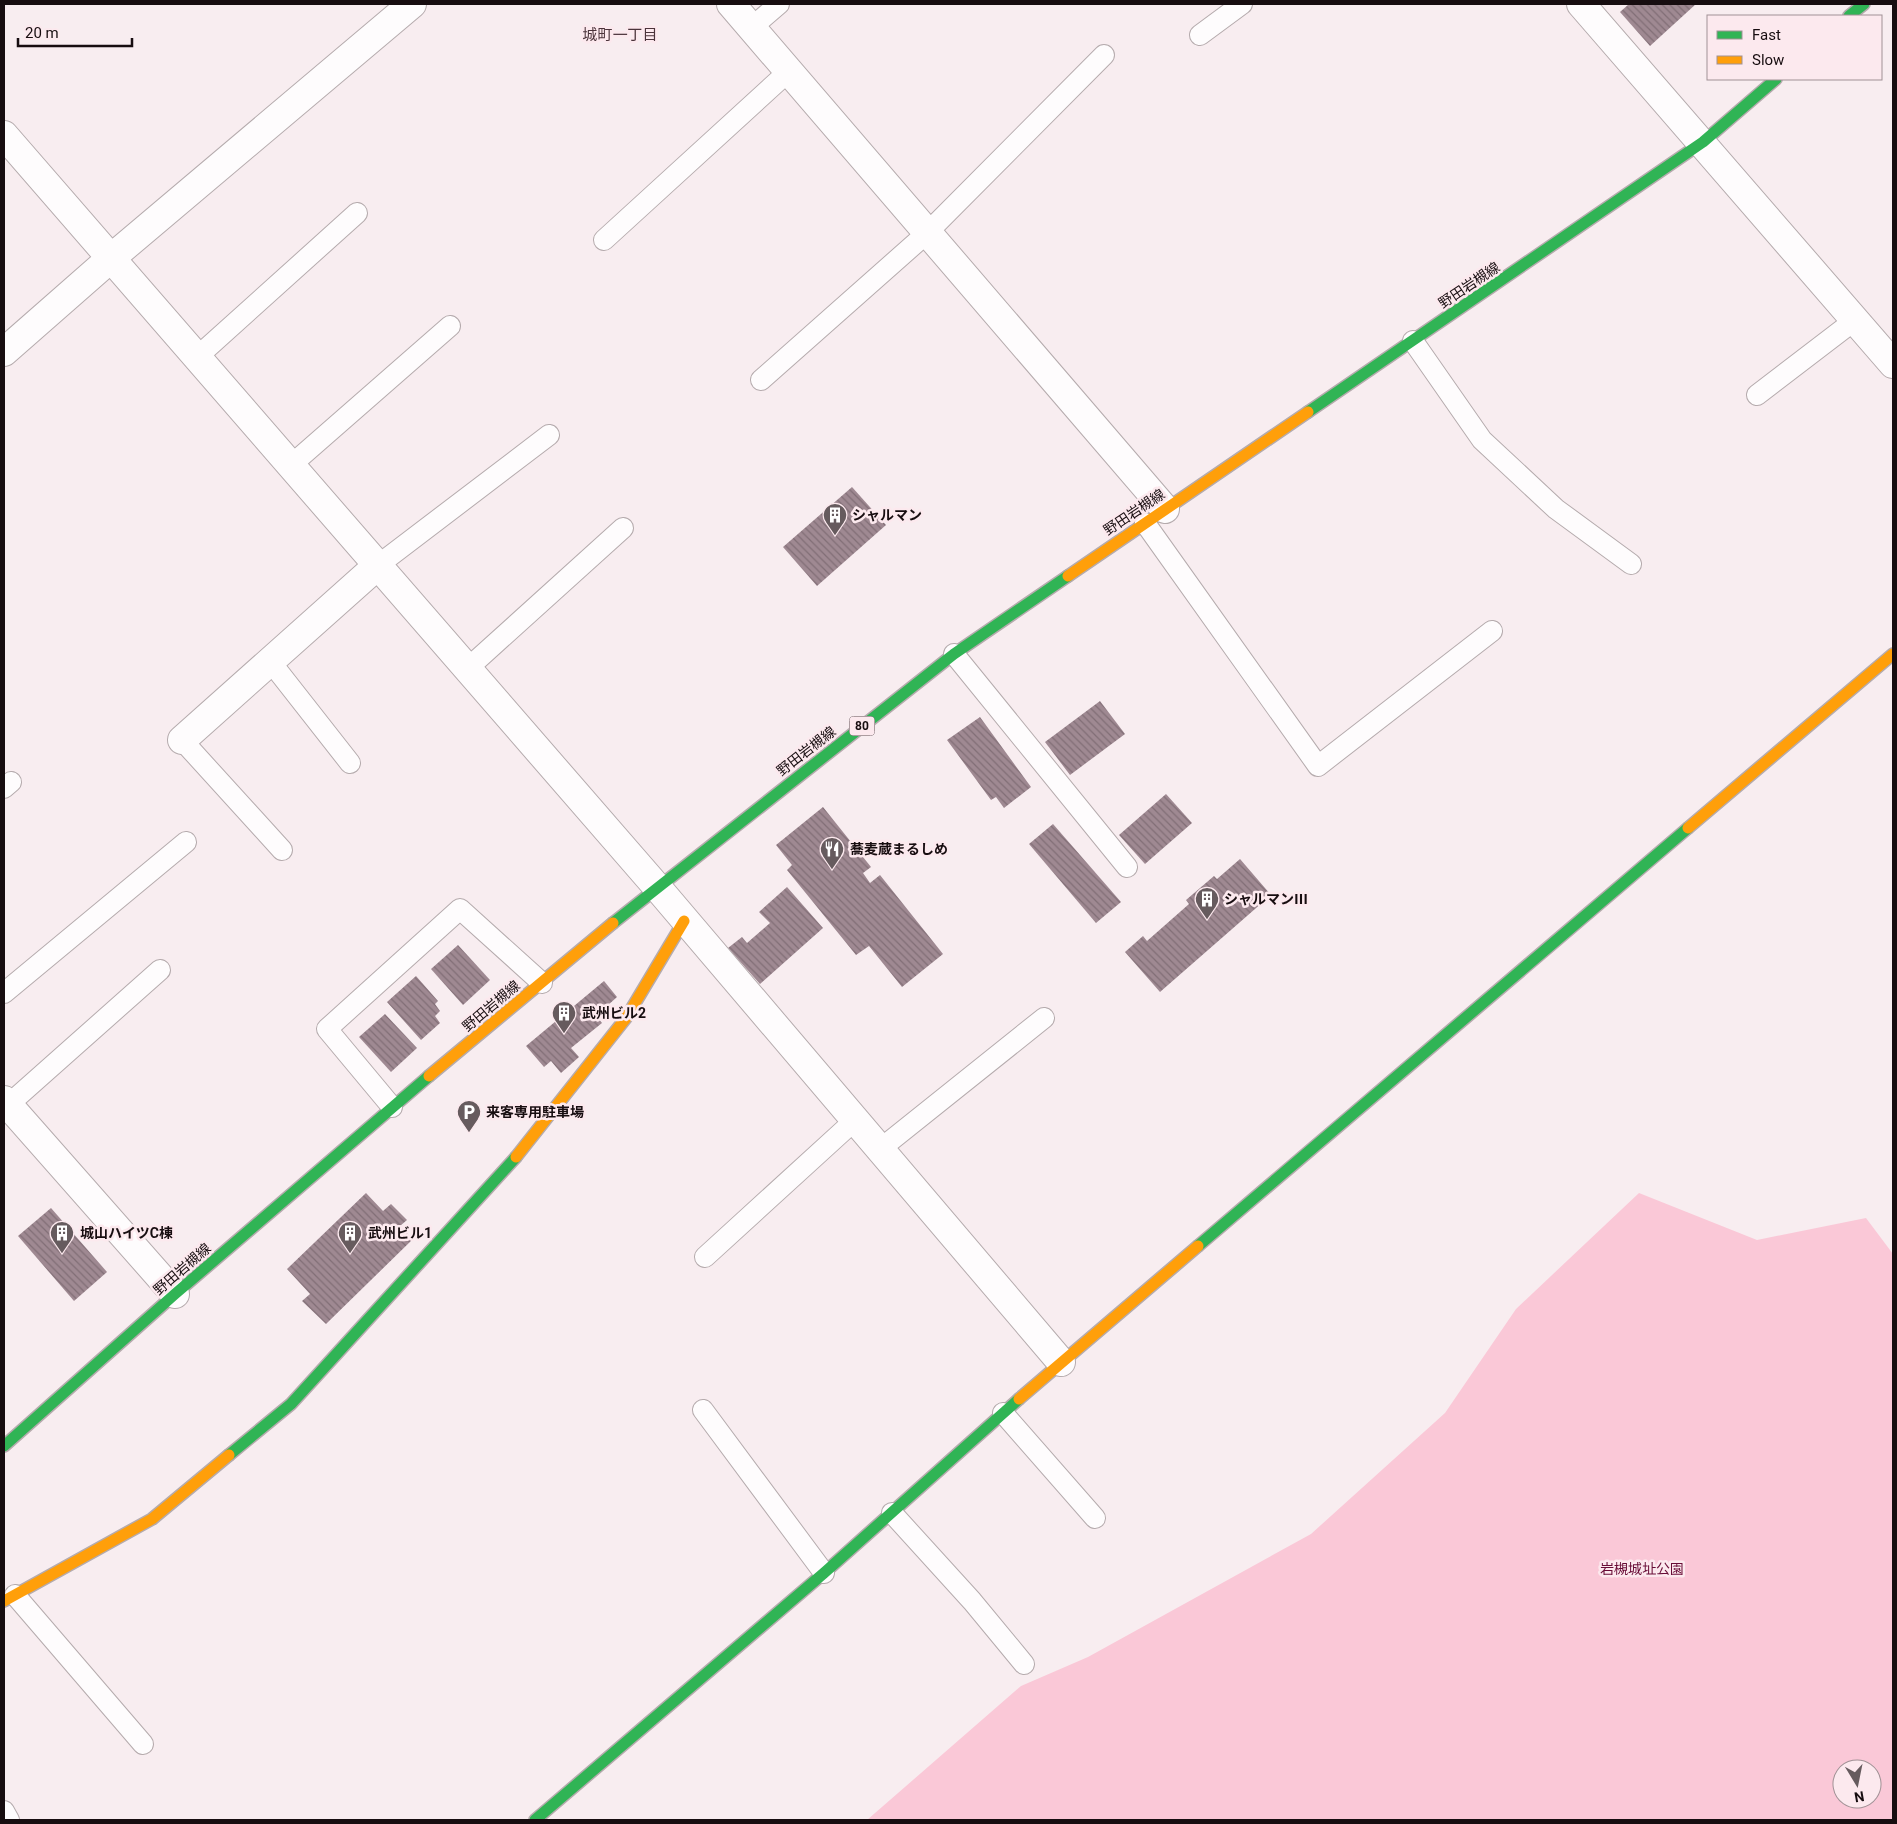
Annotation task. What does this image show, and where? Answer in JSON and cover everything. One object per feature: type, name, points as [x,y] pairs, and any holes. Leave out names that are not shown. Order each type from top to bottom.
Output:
[{"type":"street","points":[[4,352],[110,259],[412,4]]},
{"type":"street","points":[[731,4],[927,232],[1155,516]]},
{"type":"street","points":[[1581,4],[1703,142],[1893,364]]},
{"type":"street","points":[[1850,15],[1864,4]]},
{"type":"street","name":"野田岩槻線","points":[[4,1446],[175,1294],[392,1107],[657,887],[954,654],[1703,142],[1775,80]]},
{"type":"street","points":[[4,135],[657,887],[854,1121],[1061,1362]]},
{"type":"street","points":[[182,740],[377,566]]},
{"type":"street","points":[[535,1820],[824,1573],[1061,1362],[1893,654]]},
{"type":"street","points":[[9,1598],[152,1519],[292,1404],[509,1166],[626,1018],[684,921]]},
{"type":"street","points":[[6,1102],[175,1294]]},
{"type":"lane","points":[[751,28],[779,4]]},
{"type":"lane","points":[[1200,34],[1242,4]]},
{"type":"lane","points":[[761,380],[927,232],[1104,54]]},
{"type":"lane","points":[[604,240],[789,71]]},
{"type":"lane","points":[[196,358],[357,213]]},
{"type":"lane","points":[[1757,396],[1855,320]]},
{"type":"lane","points":[[290,466],[450,326]]},
{"type":"lane","points":[[1413,341],[1482,440],[1556,509],[1632,564]]},
{"type":"lane","points":[[377,566],[549,435]]},
{"type":"lane","points":[[1155,516],[1318,766],[1492,631]]},
{"type":"lane","points":[[467,669],[623,528]]},
{"type":"lane","points":[[954,654],[1127,867]]},
{"type":"lane","points":[[270,661],[350,764]]},
{"type":"lane","points":[[182,740],[282,850]]},
{"type":"lane","points":[[4,993],[186,842]]},
{"type":"lane","points":[[392,1107],[327,1029],[460,909],[542,983]]},
{"type":"lane","points":[[6,1102],[160,970]]},
{"type":"lane","points":[[879,1150],[1044,1018]]},
{"type":"lane","points":[[705,1257],[854,1121]]},
{"type":"lane","points":[[703,1410],[824,1573]]},
{"type":"lane","points":[[1003,1413],[1094,1518]]},
{"type":"lane","points":[[892,1513],[972,1601],[1024,1664]]},
{"type":"lane","points":[[9,1598],[143,1744]]},
{"type":"lane","points":[[4,1811],[9,1820]]},
{"type":"green space","name":"岩槻城址公園","points":[[1639,1193],[1757,1240],[1866,1218],[1893,1254],[1893,1820],[867,1820],[1021,1686],[1088,1657],[1311,1534],[1445,1413],[1516,1309]]},
{"type":"building","points":[[1629,4],[1696,4],[1650,46],[1620,12]]},
{"type":"building","name":"シャルマン","points":[[852,487],[886,525],[817,586],[783,547]]},
{"type":"building","points":[[1100,701],[1125,734],[1070,775],[1045,742]]},
{"type":"building","points":[[980,717],[1031,787],[1004,808],[996,797],[991,800],[947,740]]},
{"type":"building","points":[[1166,794],[1192,823],[1145,864],[1119,835]]},
{"type":"building","points":[[823,807],[871,867],[863,873],[870,883],[880,875],[943,954],[902,987],[869,946],[856,955],[787,870],[792,865],[776,845]]},
{"type":"building","points":[[1053,824],[1121,902],[1096,923],[1029,844]]},
{"type":"building","name":"シャルマンⅢ","points":[[1240,859],[1271,895],[1160,992],[1125,952],[1143,936],[1147,941],[1189,904],[1186,900],[1214,876],[1217,879]]},
{"type":"building","points":[[787,887],[823,928],[760,984],[728,948],[742,937],[747,943],[770,923],[759,912]]},
{"type":"building","points":[[458,945],[490,980],[463,1005],[431,969]]},
{"type":"building","points":[[416,976],[438,1001],[435,1004],[440,1011],[435,1016],[440,1023],[421,1040],[387,1002]]},
{"type":"building","name":"武州ビル2","points":[[604,981],[617,997],[596,1016],[602,1023],[571,1048],[579,1057],[561,1073],[551,1061],[544,1067],[526,1046]]},
{"type":"building","points":[[385,1014],[417,1048],[391,1072],[359,1037]]},
{"type":"building","name":"武州ビル1","points":[[366,1193],[383,1211],[391,1204],[407,1220],[400,1226],[413,1239],[326,1324],[302,1301],[310,1294],[287,1269]]},
{"type":"building","name":"城山ハイツC棟","points":[[51,1208],[107,1272],[74,1301],[18,1236]]},
{"type":"traffic: fast","points":[[1850,15],[1864,4]]},
{"type":"traffic: fast","points":[[1308,412],[1703,142],[1775,80]]},
{"type":"traffic: fast","points":[[613,923],[954,654],[1068,576]]},
{"type":"traffic: fast","points":[[1198,1246],[1688,828]]},
{"type":"traffic: fast","points":[[4,1446],[175,1294],[429,1076]]},
{"type":"traffic: fast","points":[[229,1455],[291,1404],[516,1157]]},
{"type":"traffic: fast","points":[[535,1820],[824,1573],[1019,1399]]},
{"type":"traffic: slow","points":[[1068,576],[1308,412]]},
{"type":"traffic: slow","points":[[1688,828],[1893,654]]},
{"type":"traffic: slow","points":[[516,1157],[626,1018],[684,921]]},
{"type":"traffic: slow","points":[[429,1076],[613,923]]},
{"type":"traffic: slow","points":[[1019,1399],[1198,1246]]},
{"type":"traffic: slow","points":[[4,1601],[152,1519],[229,1455]]},
{"type":"place","name":"シャルマン","points":[[835,536]]},
{"type":"place","name":"蕎麦蔵まるしめ","points":[[832,870]]},
{"type":"place","name":"シャルマンⅢ","points":[[1207,920]]},
{"type":"place","name":"武州ビル2","points":[[564,1034]]},
{"type":"place","name":"来客専用駐車場","points":[[469,1133]]},
{"type":"place","name":"城山ハイツC棟","points":[[62,1254]]},
{"type":"place","name":"武州ビル1","points":[[350,1254]]},
{"type":"district","name":"城町一丁目","points":[[620,35]]}]
